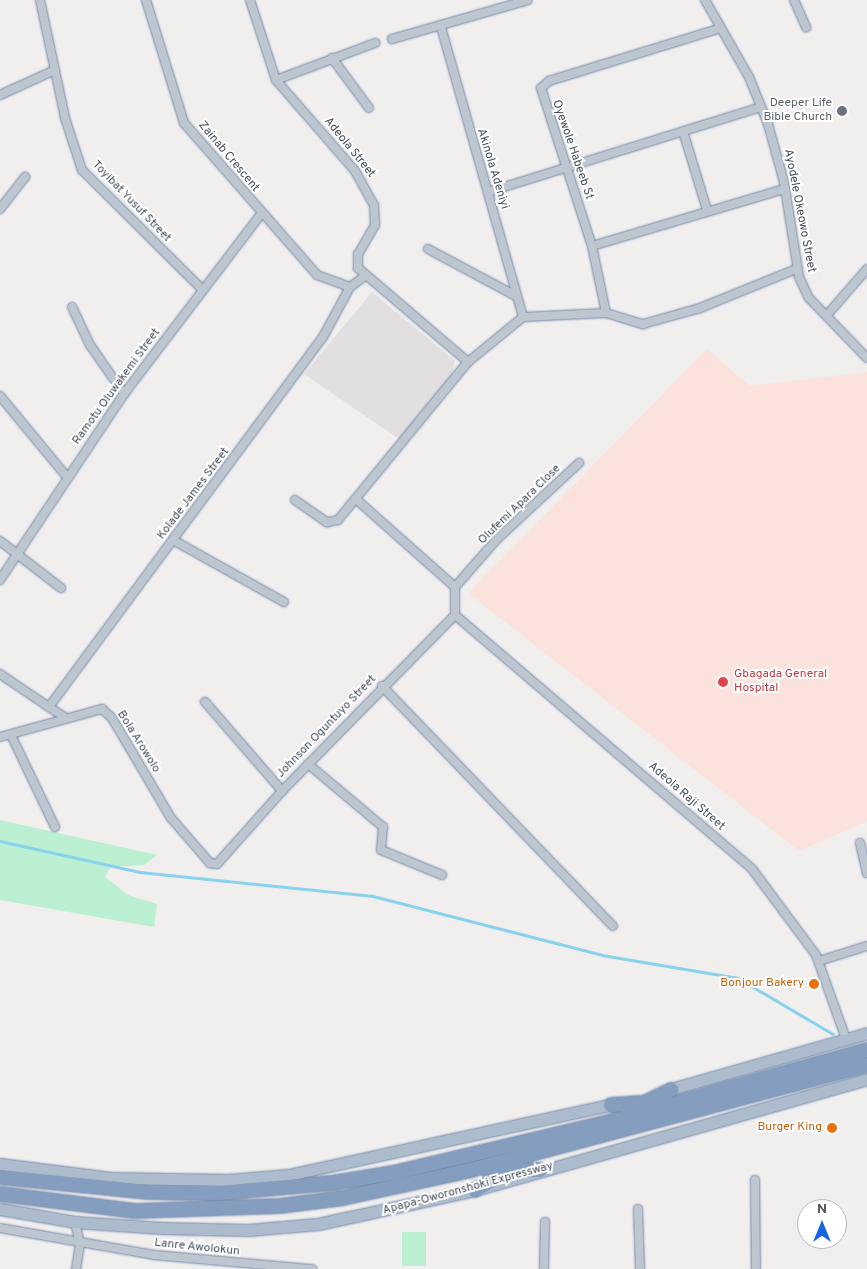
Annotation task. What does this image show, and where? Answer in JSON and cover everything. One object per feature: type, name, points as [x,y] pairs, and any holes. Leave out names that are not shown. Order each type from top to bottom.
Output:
[{"type":"highway","points":[[611,1105],[642,1103],[867,1050]]},
{"type":"highway","name":"Apapa-Oworonshoki Expressway","points":[[0,1194],[74,1207],[210,1210],[343,1198],[471,1170],[867,1065]]},
{"type":"highway","points":[[0,1178],[148,1192],[275,1190],[393,1173],[612,1120],[673,1096]]},
{"type":"highway","points":[[612,1120],[642,1103]]},
{"type":"highway","points":[[476,1190],[509,1172],[534,1154]]},
{"type":"highway","points":[[471,1170],[509,1172],[540,1170]]},
{"type":"main road","points":[[0,1164],[111,1178],[228,1180],[288,1175],[611,1105],[673,1096],[867,1033]]},
{"type":"main road","name":"Apapa-Oworonshoki Expressway","points":[[0,1209],[75,1222],[248,1230],[383,1213],[476,1190],[540,1170],[867,1080]]},
{"type":"street","name":"Toyibat Yusuf Street","points":[[40,0],[55,70],[82,170],[202,290]]},
{"type":"street","name":"Zainab Crescent","points":[[146,0],[184,123],[261,214],[317,275],[350,287]]},
{"type":"street","name":"Adeola Street","points":[[250,0],[276,80],[366,186],[376,212],[375,224],[358,254],[358,268],[365,276]]},
{"type":"street","points":[[392,39],[441,27],[528,0]]},
{"type":"street","name":"Ayodele Okeowo Street","points":[[705,0],[718,29],[749,77],[761,107],[785,189],[796,269],[810,298],[867,358]]},
{"type":"street","points":[[794,0],[806,27]]},
{"type":"street","name":"Akinola Adeniyi","points":[[441,27],[523,317]]},
{"type":"street","name":"Oyewole Habeeb St","points":[[606,313],[592,246],[568,165],[541,88],[549,81],[718,29]]},
{"type":"street","points":[[276,80],[375,43]]},
{"type":"street","points":[[332,58],[369,108]]},
{"type":"street","points":[[0,95],[55,70]]},
{"type":"street","points":[[488,192],[568,165],[761,107]]},
{"type":"street","points":[[683,130],[707,210]]},
{"type":"street","points":[[0,209],[25,177]]},
{"type":"street","points":[[592,246],[707,210],[785,189]]},
{"type":"street","name":"Ramotu Oluwakemi Street","points":[[0,580],[124,394],[261,214]]},
{"type":"street","points":[[428,249],[516,296]]},
{"type":"street","points":[[295,500],[332,523],[357,500],[468,362],[523,317],[606,313],[643,324],[700,308],[796,269]]},
{"type":"street","points":[[827,315],[867,269]]},
{"type":"street","points":[[365,276],[468,362]]},
{"type":"street","name":"Kolade James Street","points":[[49,707],[323,336],[350,287],[365,276]]},
{"type":"street","points":[[72,307],[90,345],[124,394]]},
{"type":"street","points":[[0,396],[67,477]]},
{"type":"street","name":"Olufemi Apara Close","points":[[455,587],[497,539],[579,463]]},
{"type":"street","points":[[357,500],[455,587],[455,615]]},
{"type":"street","points":[[173,540],[284,602]]},
{"type":"street","points":[[0,541],[16,556],[61,588]]},
{"type":"street","name":"Johnson Oguntuyo Street","points":[[221,861],[282,791],[382,686],[455,615]]},
{"type":"street","name":"Adeola Raji Street","points":[[455,615],[752,869],[819,961],[846,1039]]},
{"type":"street","points":[[0,674],[66,718]]},
{"type":"street","points":[[382,686],[613,926]]},
{"type":"street","points":[[205,702],[282,791]]},
{"type":"street","name":"Bola Arowolo","points":[[0,736],[11,735],[91,708],[102,709],[112,718],[171,818],[210,863],[221,861]]},
{"type":"street","points":[[11,735],[55,827]]},
{"type":"street","points":[[308,764],[383,827],[381,850],[442,875]]},
{"type":"street","points":[[860,843],[867,874]]},
{"type":"street","points":[[819,961],[867,946]]},
{"type":"street","points":[[755,1180],[756,1269]]},
{"type":"street","points":[[638,1209],[640,1269]]},
{"type":"street","points":[[75,1222],[80,1244],[76,1269]]},
{"type":"street","points":[[544,1269],[545,1222]]},
{"type":"street","name":"Lanre Awolokun","points":[[0,1228],[80,1244],[312,1269]]},
{"type":"shaded area","points":[[372,292],[455,361],[450,382],[402,441],[304,374]]},
{"type":"shaded area","name":"Gbagada General Hospital","points":[[707,349],[750,386],[867,372],[867,821],[799,851],[468,593]]},
{"type":"green space","points":[[0,820],[157,855],[144,865],[111,867],[105,877],[128,895],[157,904],[154,927],[0,900]]},
{"type":"green space","points":[[402,1232],[426,1232],[426,1266],[402,1266]]},
{"type":"waterway","points":[[0,841],[140,872],[373,896],[602,955],[738,978],[833,1034]]},
{"type":"place","name":"Deeper Life Bible Church","points":[[842,111]]},
{"type":"place","name":"Gbagada General Hospital","points":[[723,682]]},
{"type":"place","name":"Bonjour Bakery","points":[[814,984]]},
{"type":"place","name":"Burger King","points":[[832,1128]]}]
